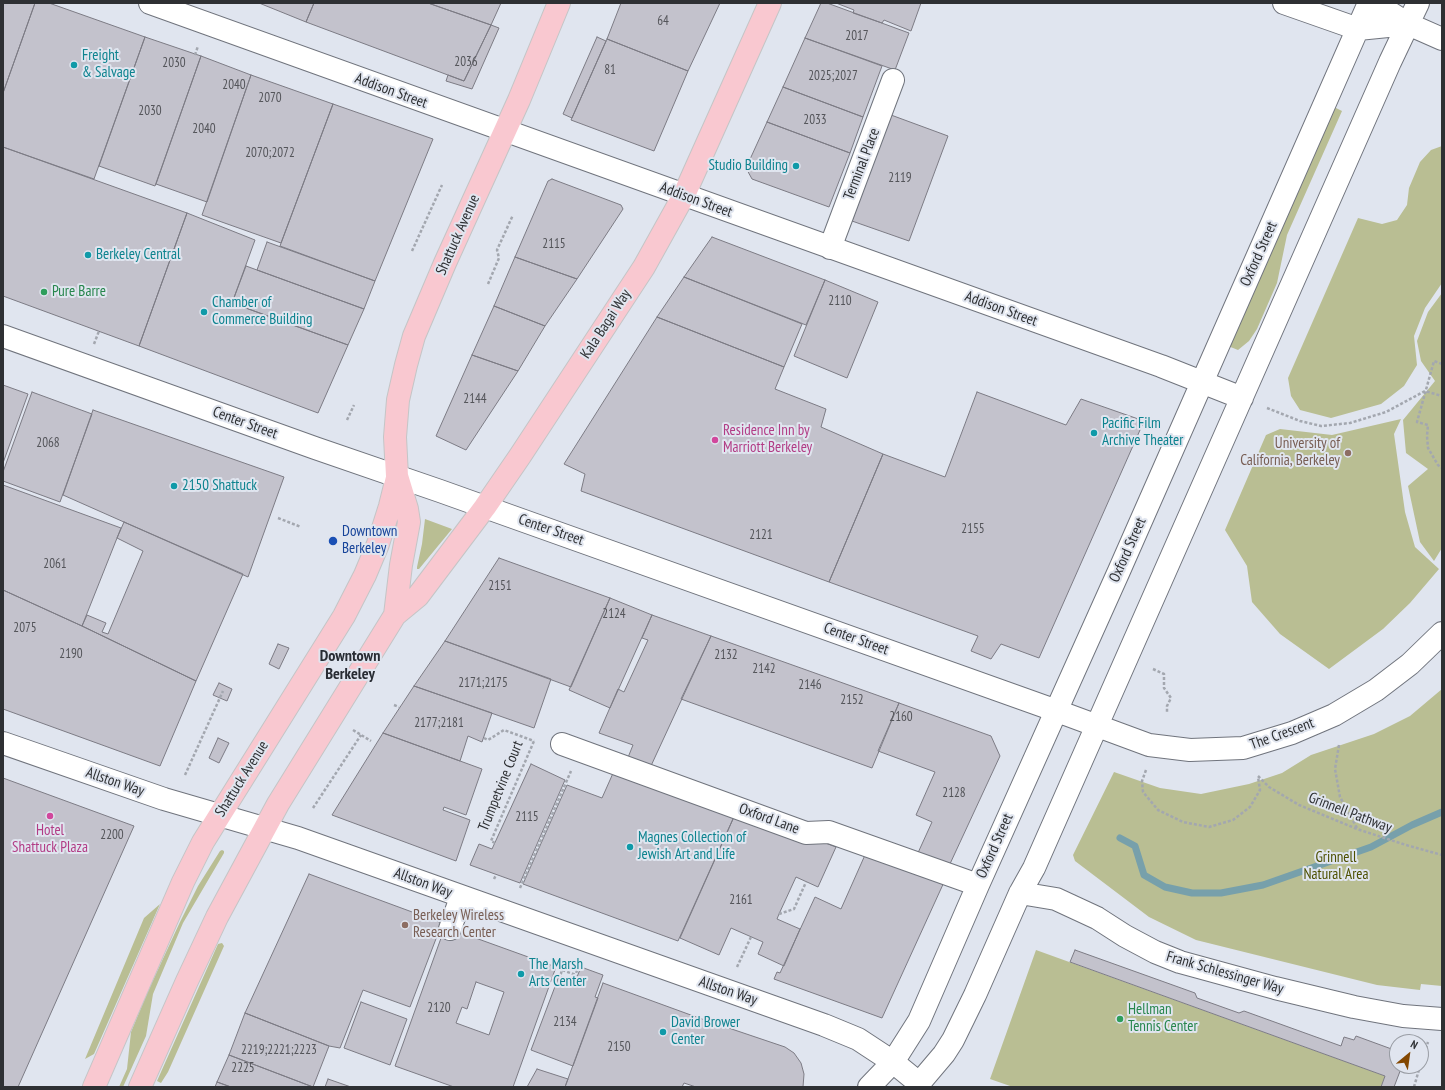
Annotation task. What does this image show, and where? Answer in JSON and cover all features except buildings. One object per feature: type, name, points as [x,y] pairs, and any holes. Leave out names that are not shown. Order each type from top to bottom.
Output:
[{"type":"main road","name":"Shattuck Avenue","points":[[140,1087],[217,917],[265,828],[278,804],[395,615],[401,565],[409,522],[397,476],[395,437],[398,400],[406,365],[414,336],[559,3]]},
{"type":"main road","name":"Kala Bagai Way","points":[[395,615],[418,596],[485,507],[644,267],[684,195],[770,3]]},
{"type":"main road","name":"Shattuck Avenue","points":[[94,1087],[183,882],[203,842],[219,814],[344,616],[365,575],[378,544],[388,514],[397,476]]},
{"type":"street","name":"Addison Street","points":[[150,3],[1161,366],[1242,398]]},
{"type":"street","points":[[1284,3],[1358,29],[1408,24]]},
{"type":"street","name":"Oxford Street","points":[[869,1087],[893,1062],[919,1021],[1369,3]]},
{"type":"street","points":[[1375,3],[1408,24],[1442,38]]},
{"type":"street","points":[[918,1085],[944,1054],[953,1040],[975,995],[1020,893],[1034,868],[1390,62],[1418,3]]},
{"type":"street","name":"Terminal Place","points":[[830,248],[893,80]]},
{"type":"street","name":"Center Street","points":[[3,336],[1098,726]]},
{"type":"street","name":"The Crescent","points":[[1098,726],[1149,746],[1190,750],[1243,748],[1292,733],[1334,715],[1376,690],[1410,664],[1442,634]]},
{"type":"street","name":"Allston Way","points":[[3,743],[164,799],[298,838],[824,1025],[858,1039],[893,1062],[918,1085]]},
{"type":"street","name":"Oxford Lane","points":[[572,748],[806,833],[829,832],[978,885]]},
{"type":"street","name":"Frank Schlessinger Way","points":[[1020,893],[1056,899],[1097,918],[1154,952],[1180,962],[1275,988],[1354,1007],[1403,1016],[1442,1020]]},
{"type":"street","points":[[450,929],[461,897]]},
{"type":"path","points":[[412,251],[442,185]]},
{"type":"path","points":[[488,284],[499,258],[497,250],[513,215]]},
{"type":"path","points":[[1442,364],[1434,362],[1418,422],[1428,425],[1426,436],[1428,448],[1438,465],[1442,468]]},
{"type":"path","points":[[1267,408],[1300,421],[1321,426],[1350,423],[1386,412],[1426,391],[1442,396]]},
{"type":"path","points":[[347,420],[354,404]]},
{"type":"path","points":[[278,518],[301,527]]},
{"type":"path","points":[[1153,669],[1164,674],[1164,688],[1171,698],[1167,712]]},
{"type":"path","points":[[185,775],[223,691]]},
{"type":"path","points":[[394,705],[399,707]]},
{"type":"path","points":[[351,728],[371,741]]},
{"type":"path","name":"Trumpetvine Court","points":[[484,738],[488,740],[504,730],[534,741],[491,841],[495,843]]},
{"type":"path","points":[[313,808],[361,735]]},
{"type":"path","points":[[534,741],[539,742]]},
{"type":"path","points":[[1340,745],[1335,769],[1340,797],[1357,829]]},
{"type":"path","points":[[520,888],[572,748]]},
{"type":"path","name":"Grinnell Pathway","points":[[1146,770],[1142,782],[1143,792],[1158,810],[1183,822],[1209,826],[1233,820],[1250,807],[1260,790],[1258,776],[1269,787],[1299,805],[1357,829],[1442,855]]},
{"type":"path","points":[[494,879],[496,875]]},
{"type":"path","points":[[779,914],[794,910],[806,882]]},
{"type":"path","points":[[737,967],[751,937]]},
{"type":"path","points":[[571,987],[579,965]]},
{"type":"path","points":[[563,981],[559,980],[562,970],[576,975]]},
{"type":"path","points":[[1414,1087],[1418,1074]]},
{"type":"green space","points":[[1334,107],[1342,111],[1287,235],[1277,283],[1257,329],[1249,341],[1238,350],[1228,346]]},
{"type":"green space","points":[[1442,146],[1442,283],[1425,308],[1414,336],[1417,365],[1404,386],[1381,404],[1331,418],[1300,410],[1291,396],[1288,378],[1358,218],[1382,224],[1397,220],[1407,205],[1409,188],[1420,162],[1431,150]]},
{"type":"green space","points":[[1442,293],[1442,548],[1434,561],[1420,542],[1408,486],[1428,469],[1406,453],[1403,420],[1435,381],[1421,361],[1417,341],[1428,312]]},
{"type":"green space","points":[[1401,419],[1394,434],[1405,512],[1415,547],[1439,569],[1410,603],[1383,629],[1329,669],[1280,634],[1252,602],[1247,566],[1225,530],[1266,435],[1280,429],[1332,435]]},
{"type":"green space","points":[[425,519],[452,529],[419,569],[417,569],[422,544]]},
{"type":"green space","name":"Grinnell Natural Area","points":[[1442,689],[1442,986],[1421,984],[1420,990],[1377,985],[1196,940],[1149,917],[1075,861],[1073,855],[1114,772],[1160,788],[1201,794],[1249,784],[1282,773],[1311,755],[1374,734],[1410,716]]},
{"type":"green space","points":[[222,850],[224,853],[183,923],[153,994],[146,1036],[123,1087],[119,1087],[127,1069],[131,1032],[148,991],[198,886]]},
{"type":"green space","points":[[160,904],[94,1054],[85,1059],[144,918]]},
{"type":"green space","points":[[222,943],[224,946],[168,1072],[161,1083],[157,1081],[218,944]]},
{"type":"green space","name":"Hellman Tennis Center","points":[[1036,950],[1385,1076],[1381,1087],[1013,1087],[990,1079]]},
{"type":"waterway","points":[[1120,838],[1135,846],[1144,875],[1165,887],[1192,893],[1221,893],[1263,885],[1371,847],[1412,825],[1442,812]]},
{"type":"place","name":"Freight & Salvage","points":[[74,65]]},
{"type":"place","name":"Studio Building","points":[[796,166]]},
{"type":"place","name":"Berkeley Central","points":[[88,255]]},
{"type":"place","name":"Pure Barre","points":[[44,292]]},
{"type":"place","name":"Chamber of Commerce Building","points":[[204,312]]},
{"type":"place","name":"Pacific Film Archive Theater","points":[[1094,433]]},
{"type":"place","name":"Residence Inn by Marriott Berkeley","points":[[715,440]]},
{"type":"place","name":"University of California, Berkeley","points":[[1348,453]]},
{"type":"place","name":"2150 Shattuck","points":[[174,486]]},
{"type":"place","name":"Downtown Berkeley","points":[[333,541]]},
{"type":"place","name":"Hotel Shattuck Plaza","points":[[50,816]]},
{"type":"place","name":"Magnes Collection of Jewish Art and Life","points":[[630,847]]},
{"type":"place","name":"Berkeley Wireless Research Center","points":[[405,925]]},
{"type":"place","name":"The Marsh Arts Center","points":[[521,974]]},
{"type":"place","name":"Hellman Tennis Center","points":[[1120,1019]]},
{"type":"place","name":"David Brower Center","points":[[663,1032]]},
{"type":"district","name":"Downtown Berkeley","points":[[350,665]]}]
